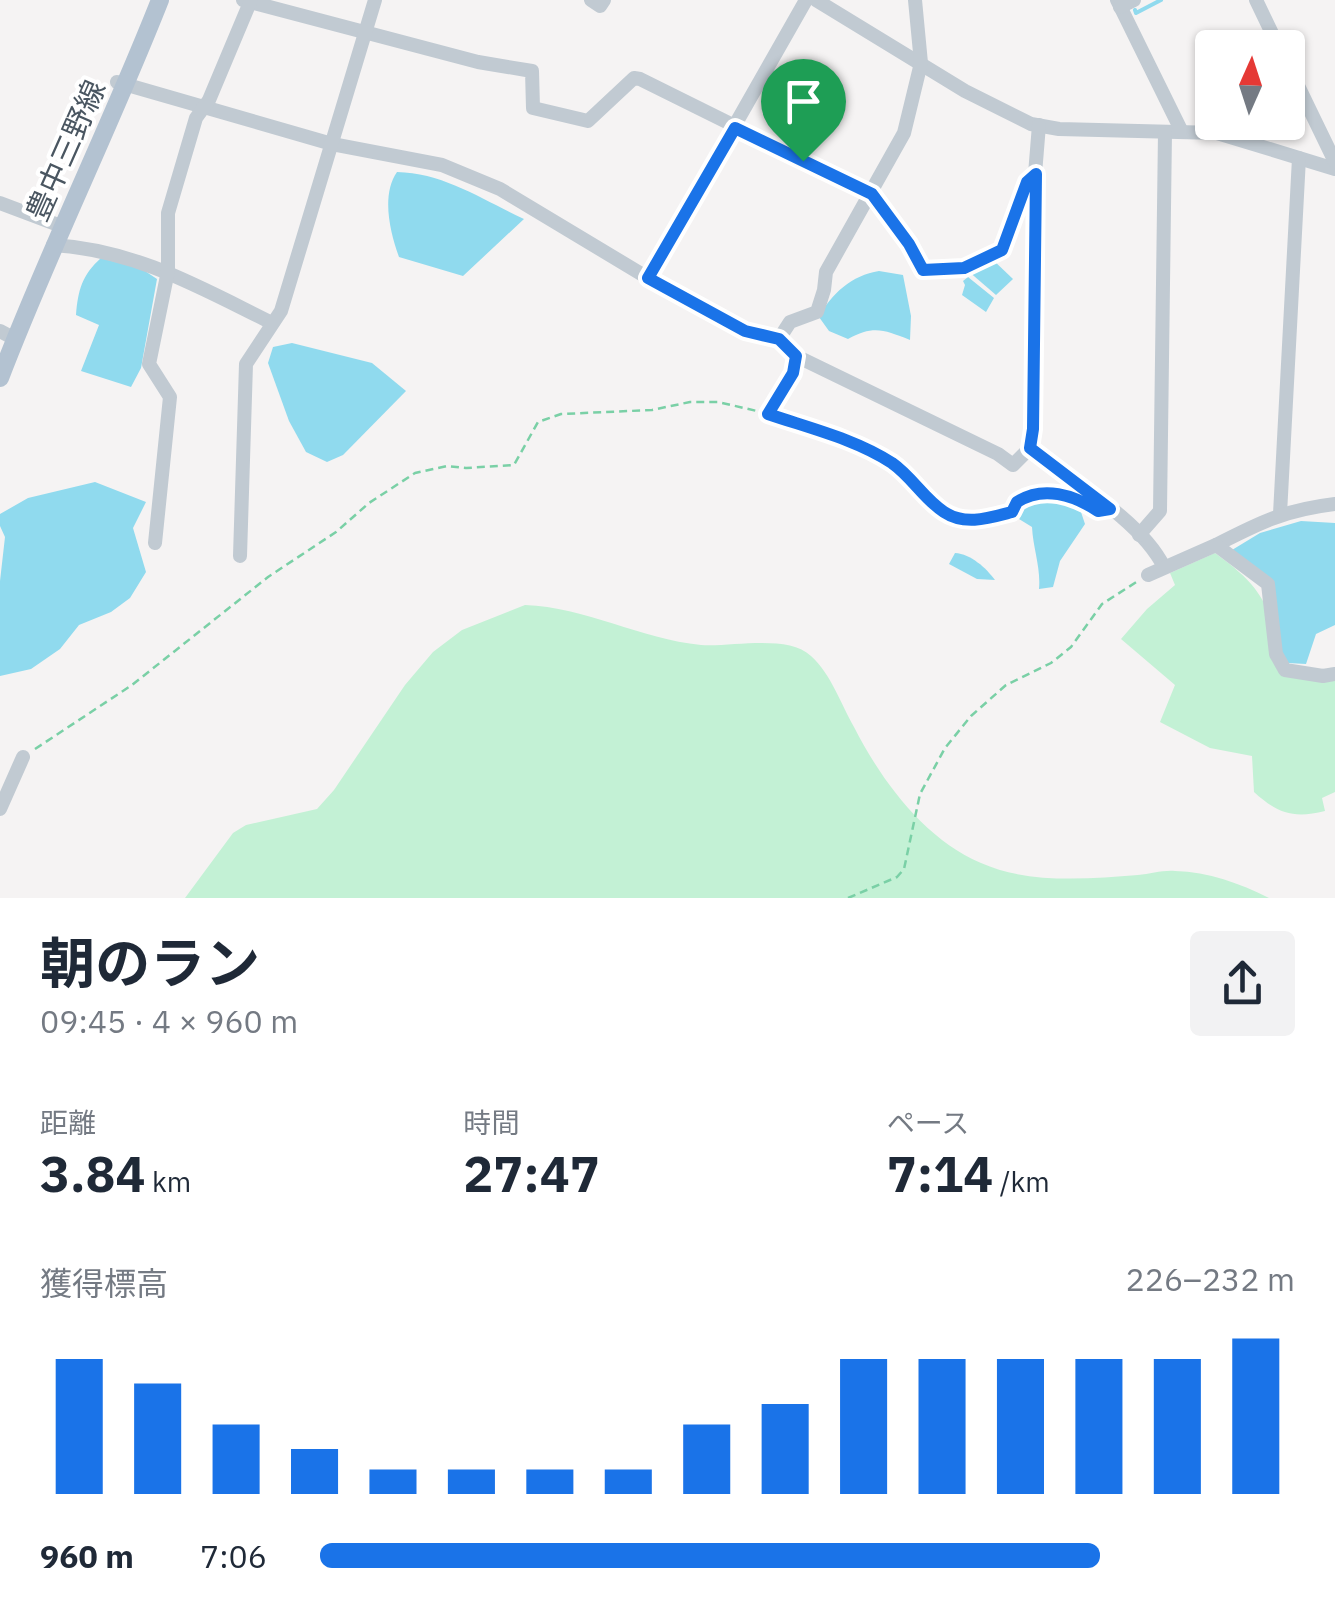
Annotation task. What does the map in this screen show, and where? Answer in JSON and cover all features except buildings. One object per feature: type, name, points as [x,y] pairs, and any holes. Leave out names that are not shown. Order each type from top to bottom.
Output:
[{"type":"main road","name":"豊中三野線","points":[[0,378],[7,335],[94,158],[121,83],[160,0]]},
{"type":"street","points":[[155,544],[170,397],[149,364],[168,271],[168,213],[196,118],[248,0],[478,62],[532,71],[534,108],[588,121],[634,78],[640,78],[872,194],[923,270],[964,268],[1002,250],[1027,182],[1036,174]]},
{"type":"street","points":[[240,556],[246,364],[281,310],[375,0]]},
{"type":"street","points":[[592,0],[600,6],[604,0]]},
{"type":"street","points":[[648,278],[806,0]]},
{"type":"street","points":[[816,0],[965,92],[1040,126],[1217,134],[1335,166]]},
{"type":"street","points":[[779,339],[790,322],[816,312],[826,272],[904,134],[921,62],[916,0]]},
{"type":"street","points":[[1256,0],[1270,30]]},
{"type":"street","points":[[1124,2],[1182,132]]},
{"type":"street","points":[[121,83],[330,143],[442,166],[500,189],[745,331],[779,339],[796,356],[998,454],[1011,465],[1030,448],[1033,429],[1040,126]]},
{"type":"street","points":[[1305,101],[1335,166]]},
{"type":"street","points":[[1139,534],[1160,512],[1165,132]]},
{"type":"street","points":[[1280,514],[1299,158]]},
{"type":"street","points":[[0,202],[61,226]]},
{"type":"street","points":[[52,245],[93,248],[168,271],[272,324]]},
{"type":"street","points":[[796,356],[793,373],[768,414],[863,447],[911,477],[944,512],[977,521],[1012,512],[1017,502],[1038,493],[1082,500],[1098,511],[1110,509]]},
{"type":"street","points":[[1030,448],[1139,534],[1164,568]]},
{"type":"street","points":[[1148,575],[1280,514],[1335,504]]},
{"type":"street","points":[[1216,545],[1268,584],[1276,654],[1286,670],[1322,676],[1335,674]]},
{"type":"street","points":[[0,809],[23,756]]},
{"type":"path","points":[[23,756],[132,685],[268,577],[414,473],[447,466],[514,464],[538,422],[560,414],[621,413],[690,402],[718,402],[768,414]]},
{"type":"path","points":[[848,898],[897,877],[904,869],[920,794],[945,748],[971,716],[1006,684],[1051,663],[1071,647],[1102,604],[1148,575]]},
{"type":"green space","points":[[1215,553],[1247,580],[1265,604],[1286,673],[1335,676],[1335,792],[1322,798],[1325,811],[1295,814],[1270,805],[1254,792],[1252,756],[1210,748],[1160,722],[1175,685],[1121,639],[1175,585],[1170,573]]},
{"type":"green space","points":[[525,605],[569,611],[679,642],[775,643],[801,649],[824,671],[865,747],[906,806],[941,839],[981,863],[1018,874],[1058,878],[1188,872],[1224,879],[1269,898],[185,898],[233,833],[246,825],[317,809],[433,652],[462,630]]},
{"type":"water","points":[[397,172],[447,182],[524,219],[463,276],[399,257],[388,202]]},
{"type":"water","points":[[101,258],[142,269],[157,279],[141,368],[131,387],[81,371],[99,325],[76,315],[78,298],[85,277]]},
{"type":"water","points":[[991,258],[1013,279],[996,295],[967,270]]},
{"type":"water","points":[[879,271],[903,275],[911,316],[910,340],[879,330],[848,339],[829,331],[819,317],[830,301],[851,281]]},
{"type":"water","points":[[968,277],[994,298],[986,312],[962,295],[963,281]]},
{"type":"water","points":[[292,343],[372,363],[406,391],[343,455],[327,462],[306,452],[289,421],[268,363],[273,347]]},
{"type":"water","points":[[95,482],[146,502],[133,528],[146,572],[130,598],[111,612],[79,625],[60,649],[31,669],[0,676],[0,581],[5,537],[0,514],[28,498]]},
{"type":"water","points":[[1048,499],[1080,509],[1085,524],[1060,561],[1053,587],[1039,589],[1032,527],[1019,519],[1022,502]]},
{"type":"water","points":[[1301,521],[1335,523],[1335,625],[1316,634],[1306,664],[1288,663],[1277,649],[1270,581],[1232,550],[1260,533]]},
{"type":"water","points":[[955,553],[978,562],[995,580],[977,579],[949,564]]},
{"type":"waterway","points":[[1135,10],[1136,13],[1161,0]]},
{"type":"route","points":[[735,128],[803,161],[872,194],[923,270],[964,268],[1002,250],[1027,182],[1036,174],[1030,448],[1110,509],[1098,511],[1082,500],[1038,493],[1017,502],[1012,512],[977,521],[944,512],[911,477],[890,462],[863,447],[768,414],[793,373],[796,356],[779,339],[745,331],[648,278],[735,128]]}]
